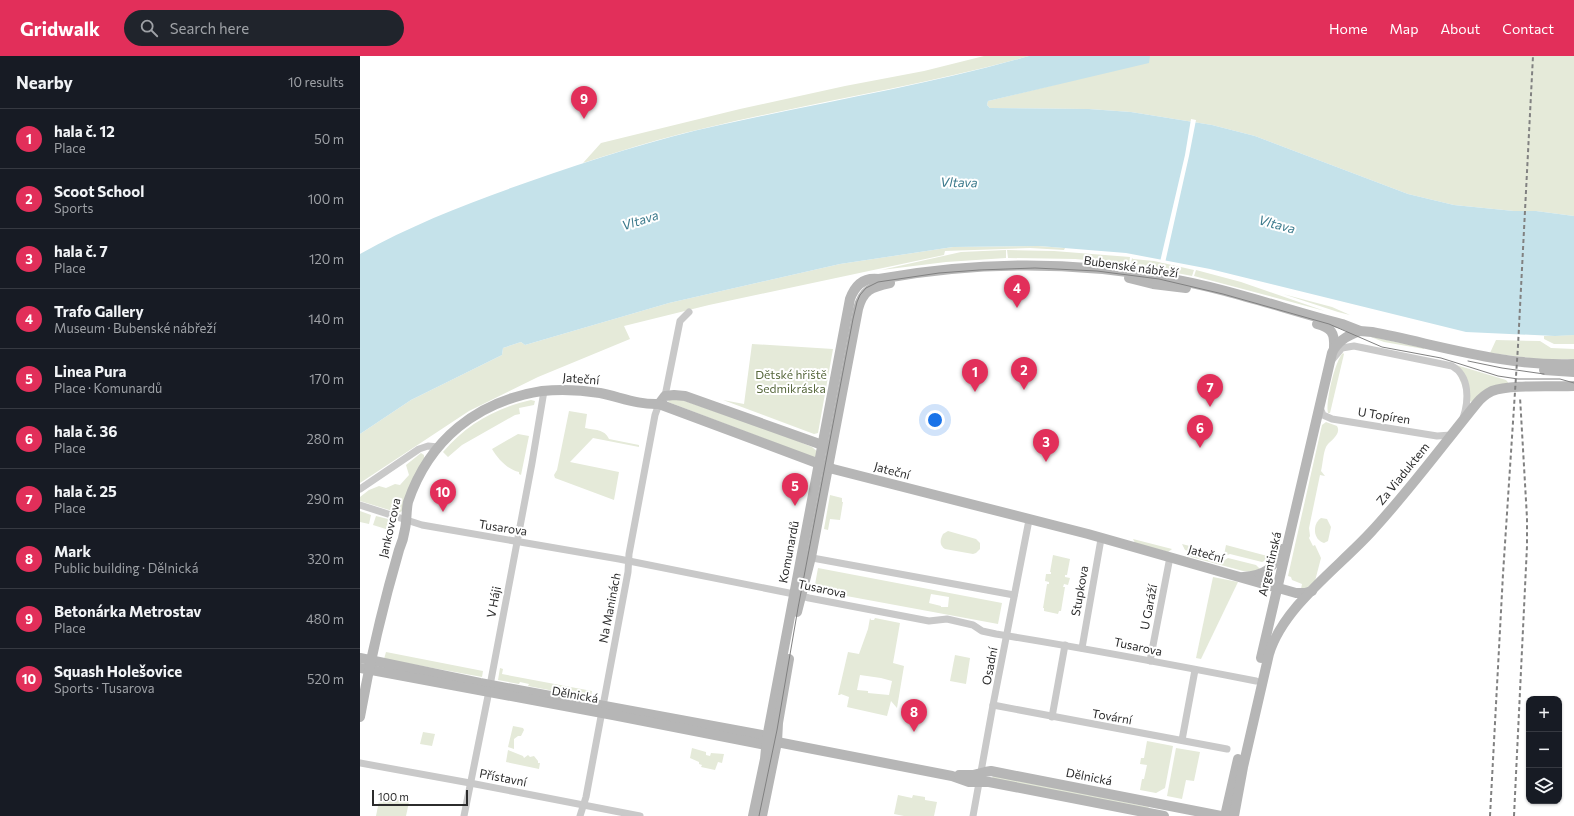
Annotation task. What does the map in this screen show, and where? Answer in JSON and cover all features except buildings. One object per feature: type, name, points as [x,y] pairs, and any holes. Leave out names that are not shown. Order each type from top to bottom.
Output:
[{"type":"street","name":"Bubenské nábřeží","points":[[857,295],[860,283],[872,278],[879,279],[926,272],[979,267],[1061,266],[1098,268],[1167,278],[1282,307],[1360,331]]},
{"type":"street","name":"Bubenské nábřeží","points":[[857,295],[867,292],[877,286],[938,275],[1024,272],[1089,273],[1135,279],[1153,284],[1181,287],[1328,327],[1334,340],[1334,348]]},
{"type":"street","name":"Komunardů","points":[[753,816],[765,759],[766,740],[806,557],[827,447],[846,318],[857,295]]},
{"type":"street","name":"Na Maninách","points":[[580,816],[586,797],[603,709],[655,415],[662,400],[680,321],[689,312]]},
{"type":"street","points":[[1334,348],[1342,340],[1360,331],[1380,333],[1453,350],[1514,367],[1574,372]]},
{"type":"street","points":[[1329,364],[1342,348],[1354,346],[1452,366],[1461,375],[1467,389],[1466,406],[1462,420]]},
{"type":"street","name":"Argentinská","points":[[1225,816],[1329,364],[1334,348]]},
{"type":"street","points":[[1453,350],[1528,363],[1574,364]]},
{"type":"street","name":"Za Viaduktem","points":[[1312,591],[1355,549],[1385,516],[1462,420],[1477,403],[1489,393],[1499,390],[1518,388],[1574,386]]},
{"type":"street","name":"Jateční","points":[[544,391],[581,391],[599,393],[646,404],[674,395],[685,396],[827,447]]},
{"type":"street","name":"Jankovcova","points":[[360,717],[365,664],[404,534],[407,508],[412,491],[421,474],[438,447],[457,428],[475,415],[496,404],[544,391]]},
{"type":"street","name":"V Háji","points":[[464,816],[532,463],[544,391]]},
{"type":"street","name":"Jateční","points":[[662,400],[823,466],[1170,557],[1278,588],[1301,593],[1312,591]]},
{"type":"street","name":"U Topíren","points":[[1320,408],[1323,415],[1332,419],[1437,436],[1451,435]]},
{"type":"street","points":[[360,489],[420,449],[428,446],[438,447]]},
{"type":"street","name":"Tusarova","points":[[360,505],[406,521],[430,527],[629,562],[929,620],[947,619],[973,624],[982,631],[1082,648],[1256,681]]},
{"type":"street","name":"Osadní","points":[[973,816],[1029,520]]},
{"type":"street","name":"Jateční","points":[[1237,576],[1254,576],[1270,568],[1278,559],[1291,530]]},
{"type":"street","name":"Stupkova","points":[[1082,648],[1101,539]]},
{"type":"street","points":[[806,557],[1014,595]]},
{"type":"street","name":"U Garáží","points":[[1150,661],[1170,557]]},
{"type":"street","points":[[1234,816],[1243,767],[1272,643],[1288,616],[1312,591]]},
{"type":"street","name":"Komunardů","points":[[762,816],[777,742],[778,723],[798,608],[798,595]]},
{"type":"street","points":[[1052,717],[1065,645]]},
{"type":"street","name":"Dělnická","points":[[365,664],[952,776],[973,776],[989,782],[1162,816]]},
{"type":"street","points":[[1182,740],[1195,670]]},
{"type":"street","name":"Tovární","points":[[993,705],[1227,749]]},
{"type":"street","name":"Přístavní","points":[[360,763],[640,816]]},
{"type":"street","name":"Dělnická","points":[[980,778],[990,771],[1221,816]]},
{"type":"street","points":[[1162,816],[1163,804]]},
{"type":"green space","points":[[984,56],[1029,56],[937,79],[704,128],[620,151],[583,163],[601,143],[740,109],[845,86],[924,71]]},
{"type":"green space","points":[[1150,56],[1574,56],[1574,216],[1536,211],[1514,211],[1454,205],[1408,194],[1255,136],[1212,125],[1131,112],[1089,109],[990,108],[987,105],[988,101],[1054,85]]},
{"type":"green space","points":[[1038,246],[1065,248],[1064,250],[1030,248],[945,251],[944,255],[709,305],[624,326],[630,339],[538,377],[469,411],[360,483],[360,434],[411,400],[502,355],[503,348],[521,342],[525,345],[669,303],[840,264],[953,247]]},
{"type":"green space","points":[[1006,250],[1006,258],[946,262],[881,270],[961,252]]},
{"type":"green space","points":[[1007,250],[1054,251],[1130,257],[1129,264],[1075,259],[1008,258]]},
{"type":"green space","points":[[1132,258],[1154,261],[1194,270],[1192,276],[1131,264]]},
{"type":"green space","points":[[1196,270],[1241,282],[1325,311],[1194,276]]},
{"type":"green space","points":[[1283,294],[1332,307],[1350,315],[1338,312]]},
{"type":"green space","points":[[1574,335],[1574,344],[1554,344],[1544,339],[1544,336]]},
{"type":"green space","points":[[1368,336],[1424,348],[1424,349],[1384,342]]},
{"type":"green space","points":[[1496,340],[1540,341],[1551,348],[1574,349],[1574,359],[1545,360],[1490,353]]},
{"type":"green space","name":"Dětské hřiště Sedmikráska","points":[[752,344],[833,349],[818,433],[814,434],[723,400],[744,404]]},
{"type":"green space","points":[[1343,353],[1330,413],[1328,413],[1327,408],[1331,382],[1337,364]]},
{"type":"green space","points":[[1453,364],[1506,380],[1510,385],[1472,402],[1469,401]]},
{"type":"green space","points":[[531,400],[535,401],[534,405],[519,408],[520,414],[515,415],[462,445],[448,457],[443,452],[462,433],[483,418],[518,403]]},
{"type":"green space","points":[[669,400],[682,400],[788,437],[812,447],[819,453],[815,458],[668,402]]},
{"type":"green space","points":[[569,411],[587,414],[585,428],[605,433],[609,439],[639,445],[639,447],[593,438],[570,462],[619,472],[614,500],[555,478],[554,475],[557,470]]},
{"type":"green space","points":[[1326,422],[1337,426],[1338,432],[1325,450],[1321,471],[1325,476],[1320,475],[1309,528],[1309,538],[1313,546],[1315,545],[1321,558],[1315,581],[1307,588],[1301,589],[1302,584],[1292,580],[1291,577],[1288,576],[1322,425]]},
{"type":"green space","points":[[518,434],[529,436],[521,475],[519,472],[511,469],[503,463],[492,449]]},
{"type":"green space","points":[[421,453],[424,455],[424,459],[402,511],[399,513],[360,501],[360,497],[369,490],[379,486],[386,488],[395,484],[400,485],[409,475],[406,465]]},
{"type":"green space","points":[[830,495],[842,498],[843,502],[840,520],[830,519],[828,530],[824,529]]},
{"type":"green space","points":[[360,511],[371,515],[369,524],[360,522]]},
{"type":"green space","points":[[376,516],[392,520],[389,530],[373,525]]},
{"type":"green space","points":[[1321,518],[1327,519],[1331,527],[1328,541],[1324,543],[1318,539],[1315,532],[1316,524]]},
{"type":"green space","points":[[948,531],[976,539],[980,543],[980,549],[973,554],[945,549],[941,544],[941,540],[943,534]]},
{"type":"green space","points":[[1133,539],[1172,549],[1168,552],[1135,543]]},
{"type":"green space","points":[[1182,544],[1224,555],[1226,545],[1271,557],[1262,562],[1230,554],[1216,559],[1185,550]]},
{"type":"green space","points":[[1053,555],[1070,559],[1067,575],[1065,575],[1065,577],[1070,578],[1068,585],[1064,584],[1063,587],[1065,587],[1061,611],[1059,611],[1058,614],[1044,611],[1043,608],[1047,584],[1049,584],[1049,582],[1045,581],[1046,574],[1051,574],[1050,572]]},
{"type":"green space","points":[[1189,555],[1220,563],[1228,558],[1256,565],[1260,569],[1252,572],[1243,571],[1191,557]]},
{"type":"green space","points":[[818,568],[1002,603],[998,624],[814,590]],"holes":[[[931,594],[949,597],[948,607],[941,607],[929,603]]]},
{"type":"green space","points":[[1213,577],[1238,582],[1201,659],[1196,658]]},
{"type":"green space","points":[[870,618],[871,620],[874,620],[875,618],[900,623],[893,663],[904,666],[897,708],[891,701],[887,716],[847,707],[849,697],[841,694],[838,695],[848,652],[859,654],[868,629]],"holes":[[[860,675],[892,681],[889,695],[868,693],[868,691],[857,690]]]},
{"type":"green space","points":[[386,652],[483,671],[482,677],[384,659]]},
{"type":"green space","points":[[955,655],[970,658],[966,684],[950,681]]},
{"type":"green space","points":[[500,668],[503,669],[502,674],[592,691],[591,698],[528,686],[529,684],[520,682],[519,684],[498,680]]},
{"type":"green space","points":[[513,726],[523,728],[524,730],[521,736],[514,739],[514,749],[508,747]]},
{"type":"green space","points":[[423,732],[435,734],[432,746],[420,744]]},
{"type":"green space","points":[[1147,741],[1173,746],[1165,788],[1156,793],[1140,790],[1147,765],[1140,764],[1141,758],[1144,758]]},
{"type":"green space","points":[[692,748],[706,752],[706,755],[710,756],[711,753],[724,754],[722,763],[718,762],[715,770],[701,767],[702,765],[699,764],[699,762],[690,758]]},
{"type":"green space","points":[[1176,748],[1200,752],[1194,781],[1186,780],[1182,799],[1167,796]]},
{"type":"green space","points":[[508,750],[523,756],[524,758],[528,755],[530,757],[534,756],[538,763],[540,763],[539,769],[506,762]]},
{"type":"green space","points":[[993,775],[1149,807],[1147,810],[992,779]]},
{"type":"green space","points":[[898,795],[912,798],[913,795],[925,797],[925,800],[937,802],[934,816],[904,816],[894,814]]},
{"type":"green space","points":[[380,796],[409,802],[406,816],[376,816]]},
{"type":"water","name":"Vltava","points":[[1029,56],[1150,56],[1149,63],[988,101],[987,105],[990,108],[1089,109],[1131,112],[1212,125],[1255,136],[1408,194],[1454,205],[1514,211],[1536,211],[1574,216],[1574,335],[1555,336],[1466,332],[1210,269],[1126,253],[1039,246],[953,247],[840,264],[669,303],[525,345],[521,342],[503,348],[502,355],[411,400],[360,434],[360,254],[421,223],[507,190],[623,150],[696,131],[953,76]]},
{"type":"pier","points":[[1191,119],[1196,120],[1165,263],[1160,262],[1185,155]]},
{"type":"tram line","points":[[759,816],[777,730],[798,608],[853,319],[857,302],[860,295],[866,288],[878,282],[939,273],[1035,268],[1097,271],[1159,279],[1223,294],[1329,324],[1382,347],[1441,358],[1498,376],[1518,379],[1560,379],[1574,383]]},
{"type":"tram line","points":[[1468,361],[1544,374]]},
{"type":"railway","points":[[1490,816],[1503,574],[1518,346],[1533,56]]},
{"type":"railway","points":[[1514,816],[1527,546],[1527,518],[1520,397]]},
{"type":"place","name":"Betonárka Metrostav","points":[[584,119]]},
{"type":"place","name":"Trafo Gallery","points":[[1017,308]]},
{"type":"place","name":"Scoot School","points":[[1024,390]]},
{"type":"place","name":"hala č. 12","points":[[975,392]]},
{"type":"place","name":"hala č. 25","points":[[1210,407]]},
{"type":"place","name":"hala č. 36","points":[[1200,448]]},
{"type":"place","name":"hala č. 7","points":[[1046,462]]},
{"type":"place","name":"Linea Pura","points":[[795,506]]},
{"type":"place","name":"Squash Holešovice","points":[[443,512]]},
{"type":"place","name":"Mark","points":[[914,732]]}]
